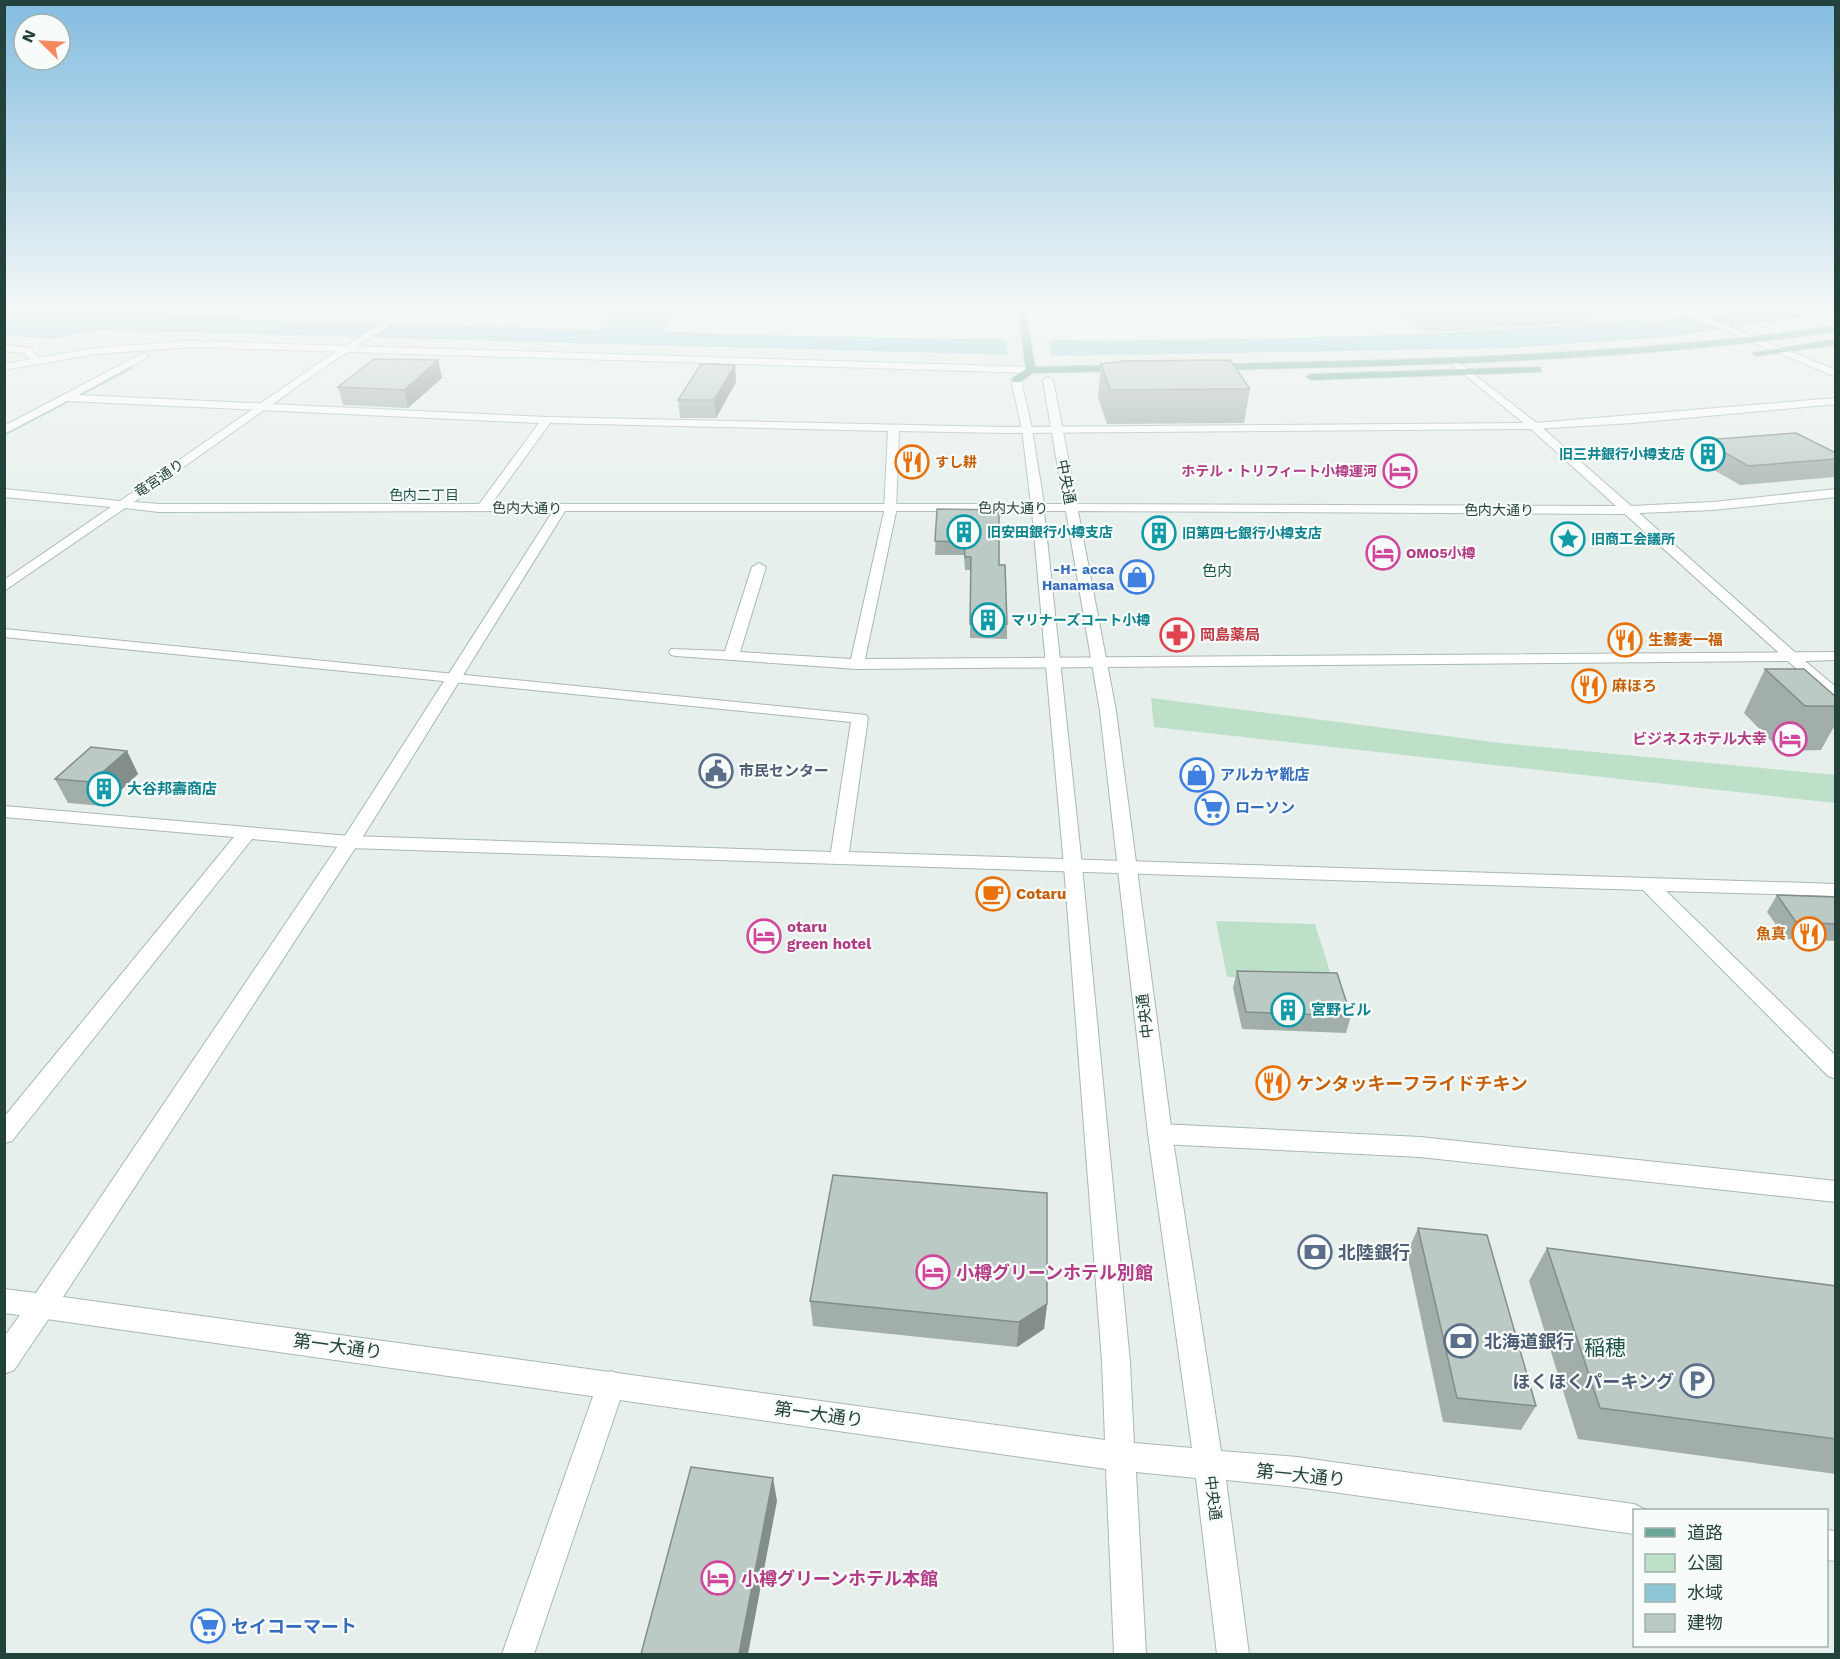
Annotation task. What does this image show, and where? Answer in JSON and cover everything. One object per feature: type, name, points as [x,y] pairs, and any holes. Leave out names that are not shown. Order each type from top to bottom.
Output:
[{"type":"street","points":[[4,431],[83,389]]},
{"type":"street","name":"竜宮通り","points":[[4,587],[288,389]]},
{"type":"street","name":"中央通","points":[[1031,389],[1027,429],[1055,662],[1099,1189],[1116,1362],[1130,1654]]},
{"type":"street","name":"中央通","points":[[1038,389],[1056,429],[1100,665],[1128,867],[1160,1134],[1209,1466],[1233,1654]]},
{"type":"street","points":[[1488,389],[1534,426],[1836,696]]},
{"type":"street","points":[[68,398],[547,420],[1027,429],[1534,426],[1632,420],[1836,401]]},
{"type":"street","points":[[483,507],[547,420]]},
{"type":"street","points":[[857,664],[890,507],[894,428]]},
{"type":"street","name":"色内大通り","points":[[4,493],[118,506],[159,508],[890,507],[1629,510],[1713,506],[1836,493]]},
{"type":"street","points":[[4,1361],[350,842],[560,509]]},
{"type":"street","points":[[732,654],[759,567]]},
{"type":"street","points":[[4,633],[860,718],[839,858]]},
{"type":"street","points":[[675,652],[857,664],[1055,662],[1100,665],[1836,656]]},
{"type":"street","points":[[4,811],[350,842],[1836,890]]},
{"type":"street","points":[[4,1134],[248,832]]},
{"type":"street","points":[[1647,883],[1836,1070]]},
{"type":"street","points":[[1160,1134],[1420,1147],[1836,1192]]},
{"type":"street","name":"第一大通り","points":[[4,1301],[1119,1456],[1209,1466],[1297,1472],[1633,1519]]},
{"type":"street","points":[[518,1654],[611,1385]]},
{"type":"green space","points":[[1151,698],[1501,743],[1835,775],[1835,803],[1154,727]]},
{"type":"green space","points":[[1216,921],[1315,924],[1333,981],[1227,977]]},
{"type":"building","points":[[685,389],[720,389],[714,400],[678,400]]},
{"type":"building","points":[[1110,389],[1191,389],[1110,390]]},
{"type":"building","points":[[1796,433],[1836,453],[1836,459],[1748,466],[1703,440]]},
{"type":"building","points":[[937,509],[999,510],[999,565],[1005,565],[1007,624],[970,624],[971,557],[965,557],[964,542],[935,541]]},
{"type":"building","points":[[1765,669],[1804,669],[1836,697],[1836,706],[1805,706]]},
{"type":"building","points":[[91,747],[127,751],[91,782],[55,779]]},
{"type":"building","points":[[1777,895],[1835,897],[1836,924],[1796,922]]},
{"type":"building","points":[[1237,971],[1337,973],[1351,1016],[1246,1012]]},
{"type":"building","name":"小樽グリーンホテル別館","points":[[833,1175],[1047,1193],[1047,1304],[1019,1322],[810,1301]]},
{"type":"building","name":"北海道銀行","points":[[1418,1228],[1487,1235],[1536,1406],[1457,1398]]},
{"type":"building","name":"ほくほくパーキング","points":[[1547,1248],[1836,1286],[1836,1439],[1600,1408]]},
{"type":"building","name":"小樽グリーンホテル本館","points":[[691,1467],[773,1478],[739,1654],[641,1654]]},
{"type":"waterway","points":[[4,434],[90,389]]},
{"type":"place","name":"旧三井銀行小樽支店","points":[[1708,454]]},
{"type":"place","name":"すし耕","points":[[912,462]]},
{"type":"place","name":"ホテル・トリフィート小樽運河","points":[[1400,471]]},
{"type":"place","name":"旧安田銀行小樽支店","points":[[964,532]]},
{"type":"place","name":"旧第四七銀行小樽支店","points":[[1159,533]]},
{"type":"place","name":"旧商工会議所","points":[[1568,539]]},
{"type":"place","name":"OMO5小樽","points":[[1383,553]]},
{"type":"place","name":"-H- acca Hanamasa","points":[[1137,577]]},
{"type":"place","name":"マリナーズコート小樽","points":[[988,620]]},
{"type":"place","name":"岡島薬局","points":[[1177,635]]},
{"type":"place","name":"生蕎麦一福","points":[[1625,640]]},
{"type":"place","name":"麻ほろ","points":[[1589,686]]},
{"type":"place","name":"ビジネスホテル大幸","points":[[1790,739]]},
{"type":"place","name":"市民センター","points":[[716,771]]},
{"type":"place","name":"アルカヤ靴店","points":[[1197,775]]},
{"type":"place","name":"大谷邦壽商店","points":[[104,789]]},
{"type":"place","name":"ローソン","points":[[1212,808]]},
{"type":"place","name":"Cotaru","points":[[993,894]]},
{"type":"place","name":"魚真","points":[[1809,934]]},
{"type":"place","name":"otaru green hotel","points":[[764,936]]},
{"type":"place","name":"宮野ビル","points":[[1288,1010]]},
{"type":"place","name":"ケンタッキーフライドチキン","points":[[1273,1083]]},
{"type":"place","name":"北陸銀行","points":[[1315,1252]]},
{"type":"place","name":"小樽グリーンホテル別館","points":[[933,1272]]},
{"type":"place","name":"北海道銀行","points":[[1461,1341]]},
{"type":"place","name":"ほくほくパーキング","points":[[1697,1381]]},
{"type":"place","name":"小樽グリーンホテル本館","points":[[718,1578]]},
{"type":"place","name":"セイコーマート","points":[[208,1626]]},
{"type":"district","name":"色内二丁目","points":[[424,495]]},
{"type":"district","name":"色内","points":[[1217,571]]},
{"type":"district","name":"稲穂","points":[[1605,1347]]}]
